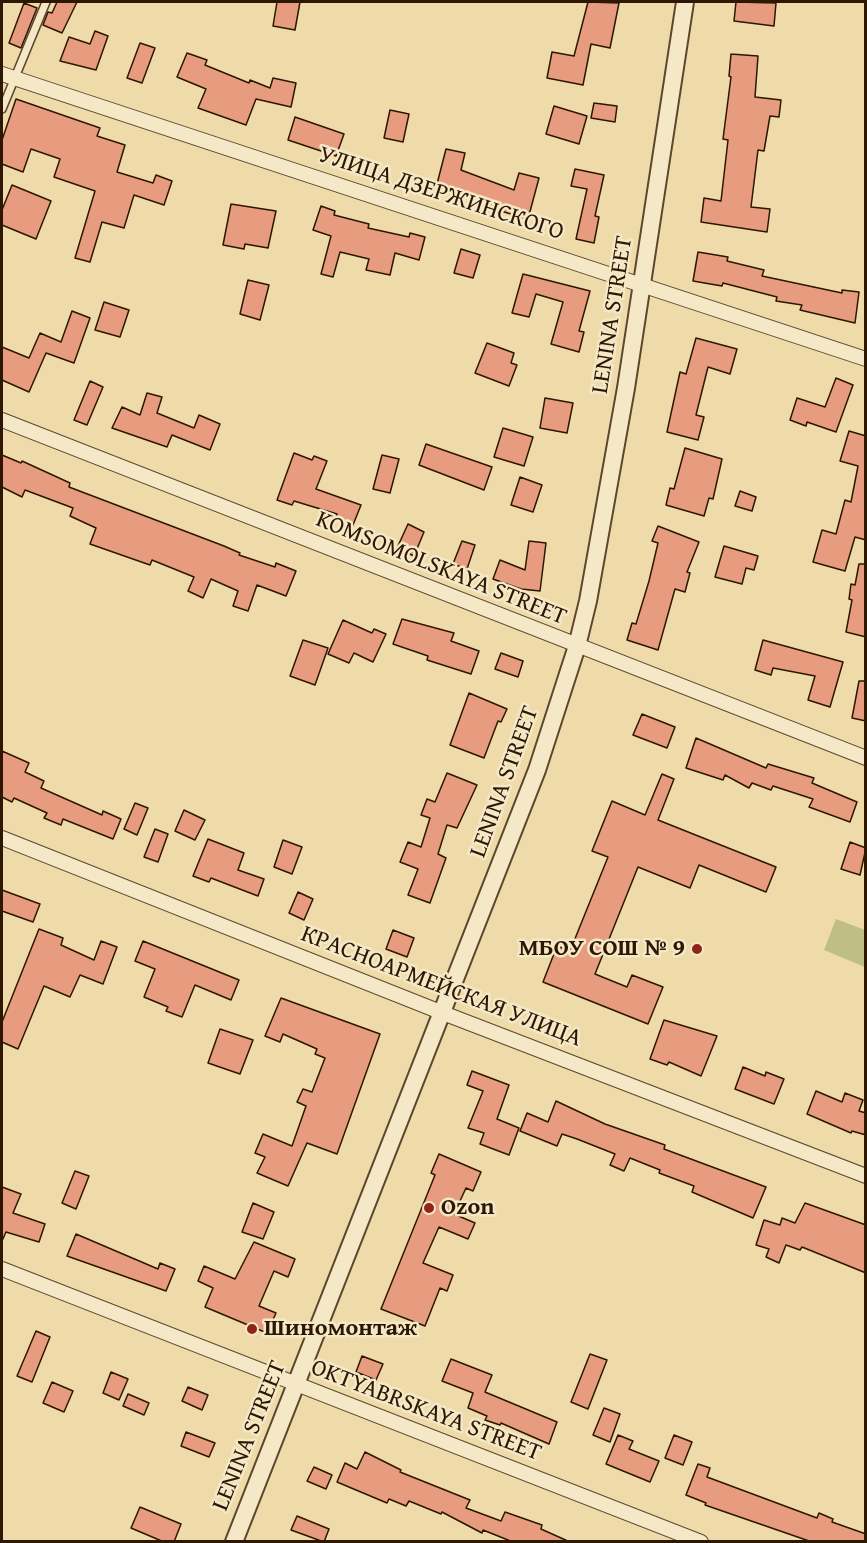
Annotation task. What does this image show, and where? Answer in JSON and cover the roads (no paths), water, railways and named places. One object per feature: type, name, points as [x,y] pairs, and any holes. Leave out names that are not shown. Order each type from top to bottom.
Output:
[{"type":"street","name":"LENINA STREET","points":[[234,1542],[537,770],[577,646],[609,488],[643,284],[685,2]]},
{"type":"street","name":"УЛИЦА ДЗЕРЖИНСКОГО","points":[[8,76],[866,359]]},
{"type":"street","name":"KOMSOMOLSKAYA STREET","points":[[2,420],[866,758]]},
{"type":"street","name":"КРАСНОАРМЕЙСКАЯ УЛИЦА","points":[[2,838],[443,1013],[866,1176]]},
{"type":"street","name":"OKTYABRSKAYA STREET","points":[[2,1269],[701,1542]]},
{"type":"lane","points":[[2,109],[8,76],[46,2]]},
{"type":"place","name":"МБОУ СОШ № 9","points":[[697,949]]},
{"type":"place","name":"Ozon","points":[[429,1208]]},
{"type":"place","name":"Шиномонтаж","points":[[252,1329]]}]
